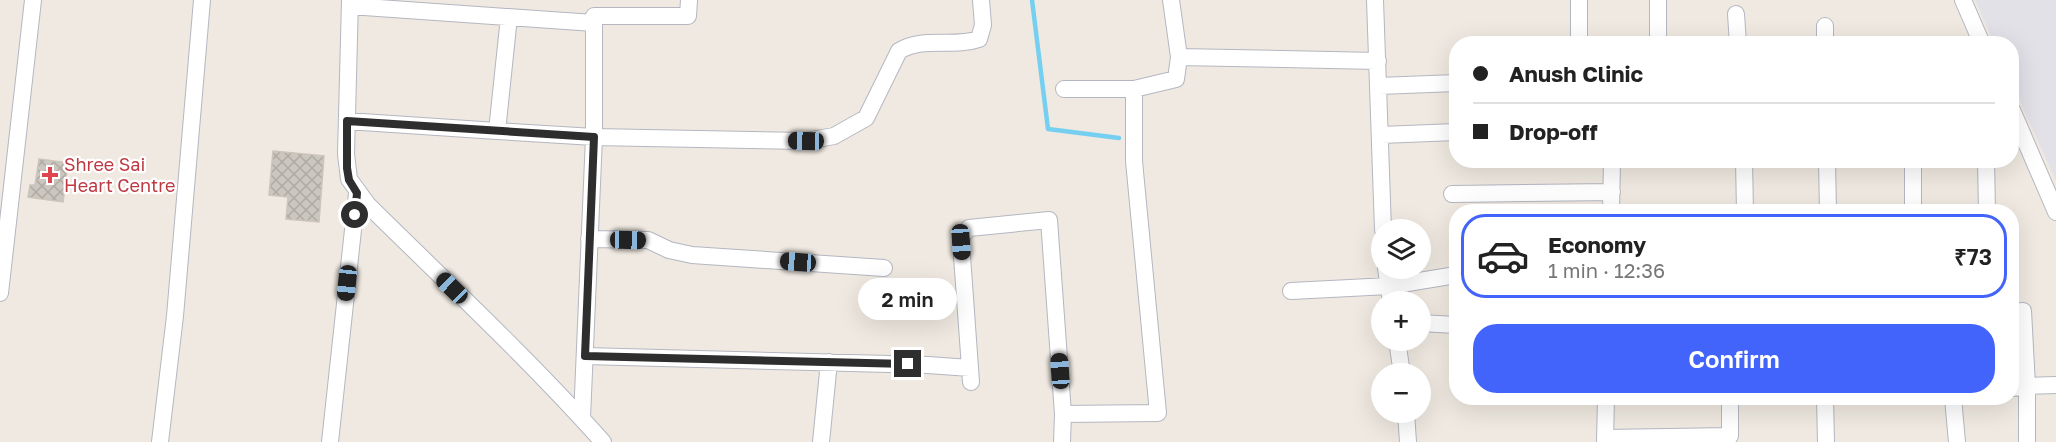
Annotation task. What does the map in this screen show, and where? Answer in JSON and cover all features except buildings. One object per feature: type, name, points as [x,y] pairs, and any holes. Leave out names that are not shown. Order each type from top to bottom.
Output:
[{"type":"street","points":[[0,293],[33,0]]},
{"type":"street","points":[[160,442],[175,316],[202,0]]},
{"type":"street","points":[[582,418],[594,137],[594,16],[688,16],[689,0]]},
{"type":"street","points":[[347,121],[594,137],[806,141],[834,136],[866,118],[899,51],[910,45],[979,39],[983,25],[981,0]]},
{"type":"street","points":[[1064,89],[1134,88],[1176,79],[1179,57],[1171,0]]},
{"type":"street","points":[[1375,0],[1383,219]]},
{"type":"street","points":[[1579,0],[1579,36]]},
{"type":"street","points":[[1658,0],[1658,36]]},
{"type":"street","points":[[1963,0],[1979,36]]},
{"type":"street","points":[[594,23],[350,3],[347,168],[349,180],[368,205],[520,354],[603,442]]},
{"type":"street","points":[[1736,14],[1737,36]]},
{"type":"street","points":[[497,131],[509,17]]},
{"type":"street","points":[[1825,26],[1825,36]]},
{"type":"street","points":[[1179,57],[1378,61]]},
{"type":"street","points":[[1379,86],[1449,83]]},
{"type":"street","points":[[1063,414],[1158,413],[1134,161],[1134,88]]},
{"type":"street","points":[[2019,126],[2056,212]]},
{"type":"street","points":[[1381,135],[1449,132]]},
{"type":"street","points":[[1611,204],[1612,168]]},
{"type":"street","points":[[1744,168],[1744,204]]},
{"type":"street","points":[[1827,168],[1828,204]]},
{"type":"street","points":[[1913,168],[1913,204]]},
{"type":"street","points":[[1986,168],[1987,204]]},
{"type":"street","points":[[1452,194],[1612,192]]},
{"type":"street","points":[[330,442],[357,193]]},
{"type":"street","points":[[585,356],[829,362],[971,375],[961,242],[963,234],[969,228],[1049,220],[1063,414],[1062,442]]},
{"type":"street","points":[[589,239],[648,240],[669,250],[692,255],[884,268]]},
{"type":"street","points":[[1400,291],[1449,277]]},
{"type":"street","points":[[1291,291],[1371,293]]},
{"type":"street","points":[[2019,311],[2023,311],[2019,387],[2027,442]]},
{"type":"street","points":[[1431,324],[1449,325]]},
{"type":"street","points":[[822,442],[829,362]]},
{"type":"street","points":[[2019,387],[2056,385]]},
{"type":"street","points":[[1606,405],[1605,440],[1730,439],[1730,405]]},
{"type":"street","points":[[1825,405],[1826,442]]},
{"type":"street","points":[[1954,405],[1957,442]]},
{"type":"street","points":[[1407,423],[1408,442]]},
{"type":"shaded area","points":[[1975,0],[2056,0],[2056,181],[2019,99],[2019,36],[1991,36]]},
{"type":"waterway","points":[[1032,0],[1048,129],[1119,138]]},
{"type":"place","name":"Shree Sai Heart Centre","points":[[50,175]]},
{"type":"route","points":[[355,215],[357,193],[349,180],[347,168],[347,121],[594,137],[585,356],[908,364]]}]
